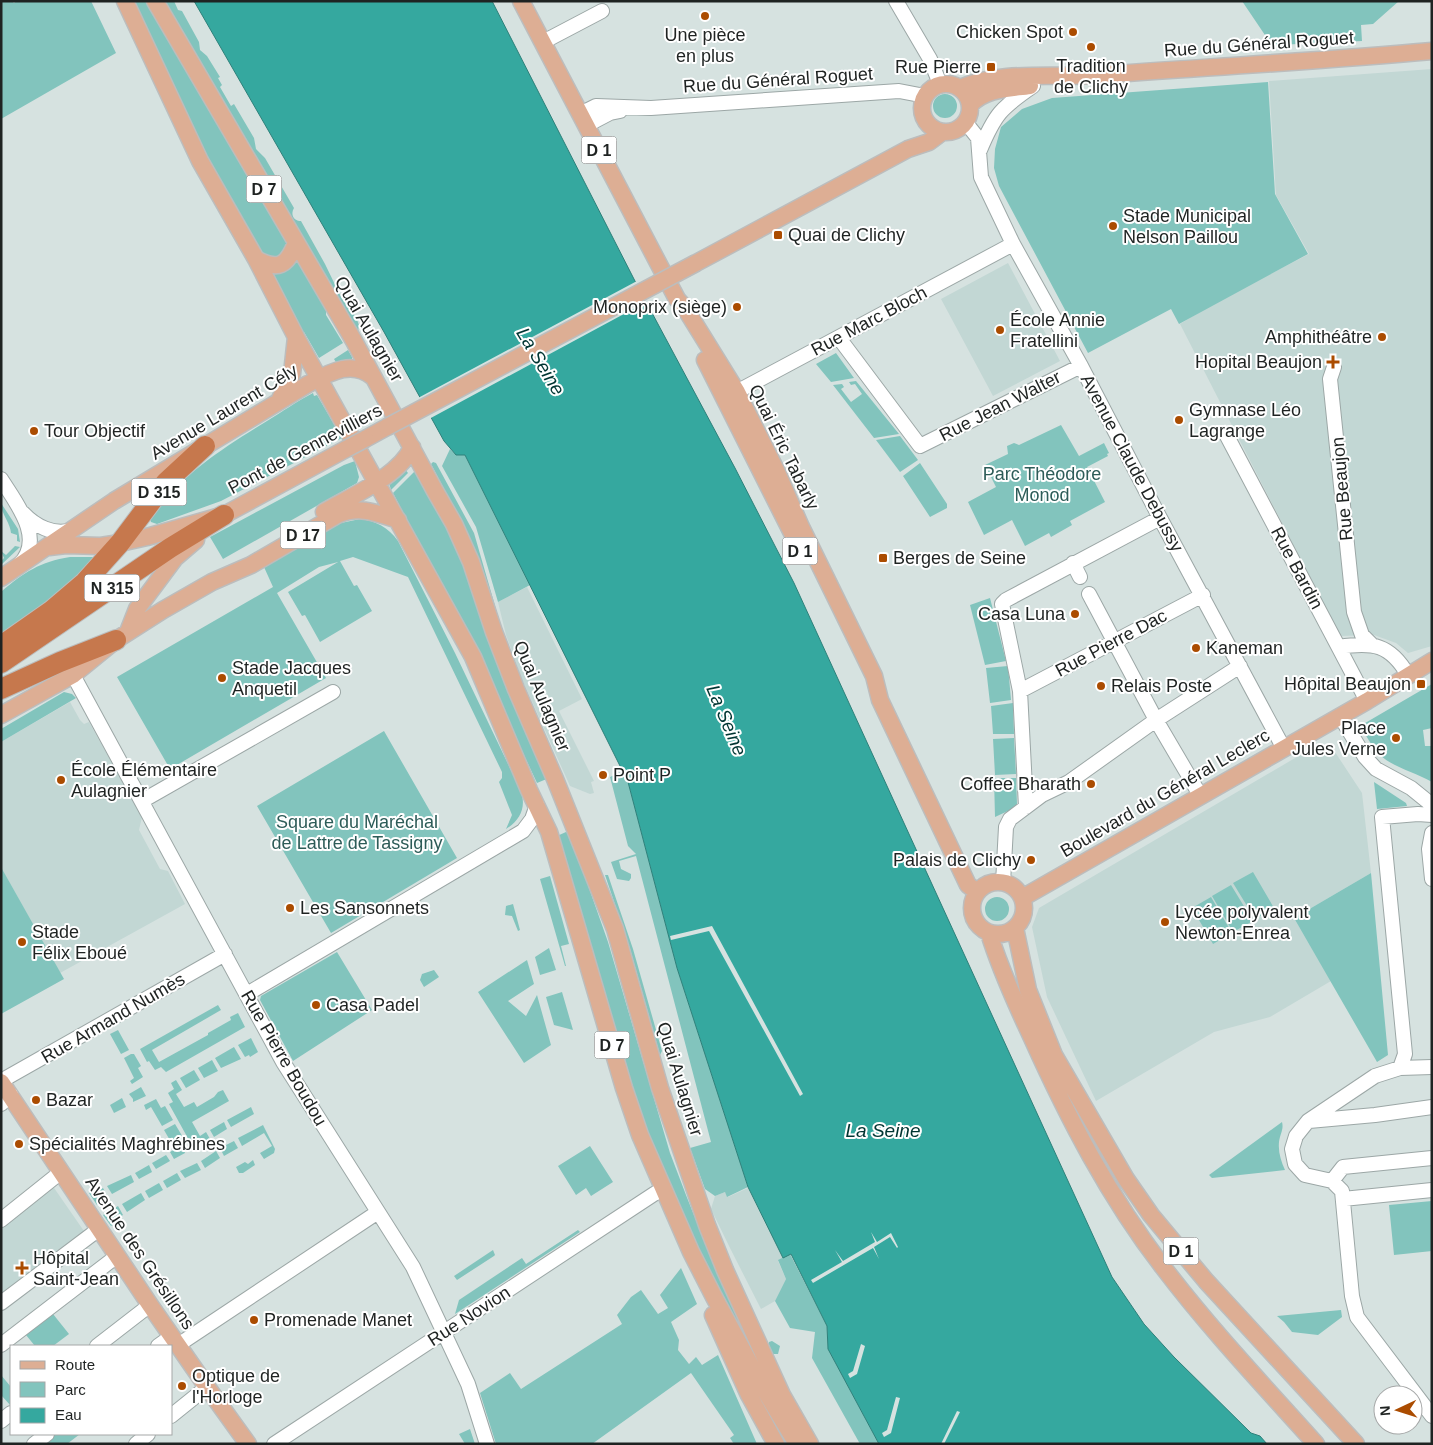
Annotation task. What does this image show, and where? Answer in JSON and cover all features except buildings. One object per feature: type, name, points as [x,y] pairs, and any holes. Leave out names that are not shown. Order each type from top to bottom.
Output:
[{"type":"highway","name":"D 315","points":[[120,543],[166,482],[205,446]]},
{"type":"highway","name":"N 315","points":[[1,652],[165,541],[180,532],[224,515]]},
{"type":"highway","name":"N 315","points":[[1,663],[170,548],[224,515]]},
{"type":"highway","points":[[1,646],[51,611],[85,582],[120,543]]},
{"type":"highway","points":[[1,689],[122,636]]},
{"type":"main road","name":"D 7","points":[[125,1],[200,161],[256,259],[296,337],[472,657],[549,832],[624,1088],[640,1135],[691,1252],[758,1378],[796,1444]]},
{"type":"main road","name":"Quai Aulagnier","points":[[155,1],[354,341],[458,531],[471,562],[494,632],[516,689],[615,930],[660,1088],[692,1184],[725,1270],[782,1395],[810,1444]]},
{"type":"main road","name":"Quai Éric Tabarly","points":[[521,1],[677,299],[685,308],[731,395],[850,652],[865,681],[880,700]]},
{"type":"main road","name":"Rue du Général Roguet","points":[[960,88],[993,78],[1088,76],[1432,51]]},
{"type":"main road","name":"Rue du Général Roguet","points":[[970,105],[978,97],[996,90],[1033,86],[1088,76]]},
{"type":"main road","points":[[940,84],[960,88],[966,95],[970,105],[966,123],[956,131],[941,133],[933,130],[923,118],[921,110],[925,96],[931,89],[940,84]]},
{"type":"main road","points":[[908,149],[927,124]]},
{"type":"main road","name":"Pont de Gennevilliers","points":[[224,515],[908,149],[929,142],[941,133]]},
{"type":"main road","points":[[256,259],[268,266],[281,264],[290,258],[296,243]]},
{"type":"main road","points":[[279,401],[292,374],[296,337]]},
{"type":"main road","name":"Avenue Laurent Cély","points":[[1,578],[114,501],[320,378],[336,370],[346,368],[361,370],[373,377]]},
{"type":"main road","name":"Quai Éric Tabarly","points":[[731,395],[776,470],[801,527],[874,676],[880,700],[968,885],[977,892]]},
{"type":"main road","points":[[377,482],[398,467],[408,456],[412,446]]},
{"type":"main road","name":"D 17","points":[[1,715],[74,676],[122,636],[212,582],[246,556],[377,482]]},
{"type":"main road","name":"D 17","points":[[212,582],[251,565],[346,511],[363,510],[398,520]]},
{"type":"main road","points":[[42,550],[62,545],[101,546],[120,543],[224,515]]},
{"type":"main road","points":[[122,636],[137,609],[175,558],[224,515]]},
{"type":"main road","name":"Boulevard du Général Leclerc","points":[[1022,898],[1366,701],[1432,661]]},
{"type":"main road","points":[[537,805],[556,798],[566,807],[568,824],[549,832]]},
{"type":"main road","points":[[994,882],[1004,883],[1018,891],[1022,898],[1024,909],[1022,920],[1015,928],[1007,933],[998,935],[989,933],[979,926],[972,916],[972,904],[977,892],[987,884],[994,882]]},
{"type":"main road","name":"D 1","points":[[1015,928],[1028,990],[1054,1055],[1126,1179],[1151,1215],[1206,1281],[1356,1444]]},
{"type":"main road","points":[[989,933],[1002,970],[1053,1083],[1121,1208],[1163,1267],[1226,1343],[1316,1444]]},
{"type":"main road","name":"Avenue des Grésillons","points":[[4,1090],[206,1387],[248,1444]]},
{"type":"main road","points":[[691,1252],[693,1267],[735,1367],[776,1444]]},
{"type":"main road","name":"D 7","points":[[763,1352],[821,1444]]},
{"type":"street","points":[[896,1],[930,59],[940,84]]},
{"type":"street","points":[[543,42],[602,11]]},
{"type":"street","points":[[980,150],[988,129],[1003,108],[1033,86]]},
{"type":"street","name":"Rue du Général Roguet","points":[[584,120],[596,106],[633,109],[899,91],[925,96]]},
{"type":"street","name":"Avenue Claude Debussy","points":[[966,123],[978,138],[981,177],[1013,244],[1081,366],[1283,748]]},
{"type":"street","name":"Rue Marc Bloch","points":[[731,395],[1013,244]]},
{"type":"street","name":"Rue Jean Walter","points":[[839,338],[920,446],[1081,366]]},
{"type":"street","name":"Rue Beaujon","points":[[1334,367],[1330,379],[1354,612],[1362,635],[1371,644],[1388,652],[1400,661],[1408,675]]},
{"type":"street","name":"Rue Bardin","points":[[1227,436],[1366,701]]},
{"type":"street","points":[[1,479],[23,513],[32,522],[49,530],[62,532],[72,530]]},
{"type":"street","points":[[18,565],[26,556],[30,544],[30,535],[23,513]]},
{"type":"street","points":[[1026,807],[1020,691],[1002,604],[1006,600],[1160,518]]},
{"type":"street","points":[[1073,564],[1080,577]]},
{"type":"street","points":[[1089,594],[1156,720],[1200,795]]},
{"type":"street","name":"Rue Pierre Dac","points":[[1020,691],[1203,595]]},
{"type":"street","name":"Rue Beaujon","points":[[1339,647],[1349,637],[1354,612]]},
{"type":"street","points":[[1339,647],[1371,644]]},
{"type":"street","points":[[1004,883],[1006,827],[1010,819],[1042,794],[1069,782],[1156,720],[1240,666]]},
{"type":"street","name":"Rue Pierre Boudou","points":[[74,676],[289,1072],[413,1267],[468,1384],[487,1444]]},
{"type":"street","points":[[142,801],[333,692]]},
{"type":"street","points":[[1340,716],[1365,757],[1376,769],[1411,788],[1432,805]]},
{"type":"street","points":[[1025,787],[1042,794]]},
{"type":"street","points":[[247,994],[523,830],[532,819],[537,805]]},
{"type":"street","points":[[1400,1068],[1404,1054],[1382,817],[1418,814],[1432,815]]},
{"type":"street","points":[[523,830],[537,829],[549,832]]},
{"type":"street","points":[[1432,833],[1429,849],[1432,879]]},
{"type":"street","name":"Rue Armand Numès","points":[[4,1090],[225,954]]},
{"type":"street","points":[[1432,1067],[1400,1068],[1375,1076],[1308,1121],[1296,1136],[1292,1149],[1295,1164],[1305,1175],[1332,1181],[1342,1191],[1352,1296],[1357,1317],[1432,1416]]},
{"type":"street","points":[[1308,1121],[1375,1115],[1432,1107]]},
{"type":"street","points":[[1332,1181],[1342,1167],[1432,1158]]},
{"type":"street","points":[[1,1220],[60,1172]]},
{"type":"street","name":"Rue Novion","points":[[274,1444],[664,1189]]},
{"type":"street","points":[[1343,1199],[1432,1190]]},
{"type":"street","points":[[161,1345],[175,1341],[378,1212]]},
{"type":"street","points":[[1,1303],[99,1229]]},
{"type":"street","points":[[1,1345],[117,1256]]},
{"type":"street","points":[[98,1345],[150,1305]]},
{"type":"street","points":[[172,1415],[206,1387]]},
{"type":"street","points":[[34,1444],[46,1435]]},
{"type":"street","points":[[136,1444],[147,1435]]},
{"type":"shaded area","name":"Hopital Beaujon","points":[[1432,69],[1432,646],[1408,653],[1396,643],[1374,635],[1340,636],[1180,324],[1220,300],[1309,254],[1276,195],[1269,81]]},
{"type":"shaded area","name":"École Annie Fratellini","points":[[1008,263],[1060,361],[993,396],[941,299]]},
{"type":"shaded area","name":"Point P","points":[[527,587],[582,699],[559,711],[594,781],[591,782],[594,793],[590,794],[570,786],[521,677],[506,635],[498,602]]},
{"type":"shaded area","name":"École Élémentaire Aulagnier","points":[[70,702],[80,720],[84,724],[89,722],[142,817],[139,830],[160,869],[168,871],[185,904],[60,973],[1,867],[1,742]]},
{"type":"shaded area","name":"Lycée polyvalent Newton-Enrea","points":[[1319,744],[1333,749],[1362,793],[1371,873],[1294,918],[1331,981],[1270,1017],[1214,1032],[1096,1101],[1047,997],[1032,927],[1039,908]]},
{"type":"shaded area","name":"Hôpital Saint-Jean","points":[[52,1185],[86,1234],[1,1302],[1,1228]]},
{"type":"shaded area","points":[[748,1188],[783,1258],[778,1261],[786,1279],[775,1301],[761,1309],[711,1209],[715,1196],[725,1192],[728,1197]]},
{"type":"green space","points":[[1,1],[12,1],[14,3],[16,1],[91,1],[116,53],[1,119]]},
{"type":"green space","points":[[132,1],[148,1],[287,240],[288,245],[278,259],[259,254],[197,139]]},
{"type":"green space","points":[[162,1],[174,1],[178,10],[182,11],[199,42],[200,50],[207,56],[220,77],[218,78],[222,85],[220,87],[231,106],[234,104],[254,138],[256,149],[265,158],[294,208],[293,217],[301,221],[342,299],[356,317],[359,325],[358,332]]},
{"type":"green space","points":[[1242,1],[1399,1],[1373,24],[1361,25],[1362,41],[1277,45],[1273,47]]},
{"type":"green space","points":[[1268,82],[1275,194],[1308,254],[1179,324],[1171,309],[1088,353],[999,186],[994,168],[995,149],[1001,127],[1022,109],[1052,98]]},
{"type":"green space","points":[[945,94],[953,98],[957,106],[953,114],[945,118],[937,114],[933,106],[937,98]]},
{"type":"green space","points":[[297,259],[343,343],[319,358],[304,332],[300,334],[272,273]]},
{"type":"green space","points":[[348,350],[352,360],[337,364],[334,359]]},
{"type":"green space","points":[[836,353],[854,378],[831,382],[816,364]]},
{"type":"green space","points":[[856,381],[899,434],[874,438],[833,385],[842,384],[844,387],[841,389],[851,402],[862,394],[855,384],[851,385],[849,382]]},
{"type":"green space","points":[[313,393],[314,396],[317,395],[342,438],[221,501],[157,524],[151,522],[150,519],[162,503],[188,476],[203,464],[234,442]]},
{"type":"green space","name":"Parc Théodore Monod","points":[[1061,425],[1079,456],[1104,443],[1109,453],[1107,454],[1108,456],[1087,467],[1105,502],[1070,521],[1072,525],[1051,537],[1049,533],[1025,546],[1012,520],[984,535],[968,502],[996,487],[985,465],[1008,454],[1007,446],[1014,443],[1019,445]]},
{"type":"green space","points":[[900,436],[918,460],[900,472],[876,440]]},
{"type":"green space","points":[[450,449],[456,455],[465,455],[530,585],[498,602],[476,527],[442,466]]},
{"type":"green space","points":[[355,461],[359,477],[357,483],[223,559],[210,537],[344,465]]},
{"type":"green space","points":[[433,462],[436,463],[474,533],[504,637],[536,718],[560,770],[558,771],[534,717],[458,516],[431,464]]},
{"type":"green space","points":[[920,463],[947,504],[947,508],[930,517],[903,476]]},
{"type":"green space","points":[[404,468],[408,473],[391,490],[389,483]]},
{"type":"green space","points":[[417,469],[458,546],[549,778],[537,783],[484,670],[393,493]]},
{"type":"green space","points":[[1,503],[18,529],[20,542],[17,541],[17,535],[11,533],[2,511]]},
{"type":"green space","name":"Stade Jacques Anquetil","points":[[360,519],[371,521],[381,526],[398,541],[455,653],[520,789],[523,807],[516,821],[506,829],[512,815],[499,782],[502,778],[502,772],[408,577],[353,557],[340,561],[354,586],[357,585],[372,611],[320,642],[305,615],[302,616],[288,592],[338,562],[319,567],[277,593],[326,678],[170,769],[117,677],[273,587],[264,567],[341,523]]},
{"type":"green space","points":[[15,546],[20,547],[1,565],[1,561],[4,558],[1,551],[6,555]]},
{"type":"green space","points":[[70,557],[95,557],[80,578],[1,641],[1,592],[33,569]]},
{"type":"green space","points":[[990,598],[1006,661],[985,665],[970,605]]},
{"type":"green space","points":[[1008,666],[1011,700],[990,703],[986,668]]},
{"type":"green space","name":"Place Jules Verne","points":[[1432,684],[1432,728],[1423,730],[1425,746],[1432,746],[1432,782],[1398,767],[1380,755],[1360,726]]},
{"type":"green space","points":[[64,692],[72,694],[76,698],[1,742],[1,729]]},
{"type":"green space","points":[[1013,703],[1014,734],[993,734],[991,706]]},
{"type":"green space","name":"Square du Maréchal de Lattre de Tassigny","points":[[384,731],[457,858],[331,933],[257,806]]},
{"type":"green space","points":[[1014,738],[1016,774],[995,775],[993,739]]},
{"type":"green space","points":[[623,771],[628,782],[677,968],[748,1187],[727,1197],[725,1192],[715,1196],[705,1189],[690,1148],[711,1142],[636,856],[619,861],[621,869],[631,874],[629,881],[617,879],[611,862],[636,854],[628,846],[610,777]]},
{"type":"green space","points":[[994,778],[1016,778],[1017,804],[1010,810],[995,817]]},
{"type":"green space","points":[[1374,782],[1406,803],[1407,806],[1377,809]]},
{"type":"green space","points":[[566,832],[570,834],[608,942],[670,1153],[686,1195],[713,1263],[737,1315],[802,1444],[711,1277],[645,1131],[557,836]]},
{"type":"green space","name":"Stade Félix Eboué","points":[[1,867],[64,979],[1,1014]]},
{"type":"green space","points":[[1253,872],[1274,908],[1255,919],[1233,883]]},
{"type":"green space","points":[[1371,873],[1388,1055],[1377,1062],[1294,918]]},
{"type":"green space","points":[[605,875],[608,875],[633,949],[662,1051],[660,1055],[630,949]]},
{"type":"green space","points":[[550,876],[569,944],[561,946],[566,966],[540,879]]},
{"type":"green space","points":[[1231,885],[1253,921],[1233,932],[1212,896]]},
{"type":"green space","points":[[997,897],[1006,900],[1009,909],[1006,918],[997,921],[988,918],[985,909],[988,900]]},
{"type":"green space","points":[[1211,897],[1232,933],[1213,944],[1192,908]]},
{"type":"green space","points":[[513,904],[520,930],[518,931],[512,916],[505,915],[506,906]]},
{"type":"green space","points":[[549,948],[556,970],[540,975],[535,957]]},
{"type":"green space","name":"Casa Padel","points":[[337,952],[372,1010],[293,1061],[260,1000],[261,996]]},
{"type":"green space","points":[[527,960],[534,984],[508,1001],[526,1016],[537,995],[551,1045],[524,1063],[478,992]]},
{"type":"green space","points":[[434,970],[439,977],[424,987],[420,980],[422,974]]},
{"type":"green space","points":[[562,992],[573,1030],[554,1025],[546,997]]},
{"type":"green space","points":[[218,1005],[221,1010],[152,1050],[159,1062],[208,1035],[208,1033],[231,1020],[230,1017],[238,1013],[245,1027],[166,1072],[161,1067],[155,1070],[149,1061],[147,1062],[140,1049]]},
{"type":"green space","points":[[118,1030],[129,1050],[121,1054],[110,1034]]},
{"type":"green space","points":[[251,1038],[258,1052],[250,1057],[249,1055],[245,1057],[238,1045]]},
{"type":"green space","points":[[234,1047],[241,1059],[221,1068],[215,1058]]},
{"type":"green space","points":[[134,1054],[141,1066],[138,1068],[143,1077],[132,1084],[130,1081],[134,1078],[124,1058]]},
{"type":"green space","points":[[212,1060],[218,1071],[204,1078],[198,1068]]},
{"type":"green space","points":[[194,1070],[200,1080],[186,1088],[180,1078]]},
{"type":"green space","points":[[176,1080],[182,1090],[176,1094],[184,1107],[194,1102],[197,1107],[223,1090],[229,1101],[192,1122],[200,1136],[206,1132],[210,1139],[198,1146],[194,1140],[190,1142],[169,1104],[173,1102],[168,1093],[174,1089],[171,1083]]},
{"type":"green space","points":[[141,1087],[146,1096],[133,1102],[129,1094]]},
{"type":"green space","points":[[122,1098],[126,1107],[114,1113],[110,1105]]},
{"type":"green space","points":[[156,1099],[161,1108],[165,1106],[173,1120],[162,1126],[151,1107],[146,1110],[144,1105]]},
{"type":"green space","points":[[251,1107],[254,1114],[231,1127],[227,1120]]},
{"type":"green space","points":[[224,1122],[227,1129],[214,1137],[210,1130]]},
{"type":"green space","points":[[1282,1122],[1283,1127],[1279,1149],[1285,1170],[1212,1178],[1209,1175]]},
{"type":"green space","points":[[175,1124],[187,1144],[183,1147],[185,1153],[174,1159],[170,1152],[175,1149],[164,1130]]},
{"type":"green space","points":[[263,1125],[275,1149],[274,1153],[264,1159],[260,1153],[272,1146],[264,1133],[242,1146],[238,1138]]},
{"type":"green space","points":[[234,1141],[238,1148],[224,1156],[220,1148]]},
{"type":"green space","points":[[590,1146],[613,1182],[591,1196],[586,1188],[576,1195],[558,1166]]},
{"type":"green space","points":[[216,1151],[220,1158],[205,1168],[201,1161]]},
{"type":"green space","points":[[166,1155],[170,1161],[156,1169],[152,1163]]},
{"type":"green space","points":[[253,1160],[255,1165],[243,1173],[239,1173],[236,1167],[245,1162],[248,1164]]},
{"type":"green space","points":[[197,1163],[201,1170],[185,1178],[180,1171]]},
{"type":"green space","points":[[149,1165],[152,1172],[139,1179],[135,1173]]},
{"type":"green space","points":[[177,1173],[181,1180],[167,1188],[163,1181]]},
{"type":"green space","points":[[131,1175],[134,1182],[112,1194],[107,1186]]},
{"type":"green space","points":[[159,1183],[163,1190],[149,1198],[145,1191]]},
{"type":"green space","points":[[103,1188],[108,1197],[97,1205],[89,1193]]},
{"type":"green space","points":[[141,1193],[145,1200],[127,1212],[122,1204]]},
{"type":"green space","points":[[1432,1201],[1432,1251],[1394,1255],[1389,1205]]},
{"type":"green space","points":[[118,1206],[123,1215],[118,1218],[119,1221],[111,1226],[103,1215]]},
{"type":"green space","points":[[578,1230],[580,1232],[455,1314],[459,1300],[522,1258],[526,1264]]},
{"type":"green space","points":[[493,1250],[494,1256],[457,1280],[454,1276]]},
{"type":"green space","points":[[790,1254],[827,1326],[828,1349],[879,1444],[860,1444],[812,1358],[815,1332],[790,1328],[775,1301],[786,1279],[778,1260]]},
{"type":"green space","points":[[681,1268],[697,1304],[671,1322],[679,1340],[678,1350],[689,1364],[696,1357],[702,1365],[718,1355],[757,1444],[734,1444],[730,1438],[734,1435],[691,1373],[592,1444],[496,1444],[480,1393],[510,1373],[521,1389],[622,1324],[617,1315],[631,1297],[641,1290],[658,1314],[668,1308],[660,1295]]},
{"type":"green space","points":[[1341,1310],[1342,1317],[1318,1335],[1292,1332],[1277,1316]]},
{"type":"green space","points":[[53,1314],[69,1334],[54,1345],[34,1345],[26,1335]]},
{"type":"green space","points":[[772,1341],[780,1346],[778,1354],[773,1354],[769,1345],[769,1342]]},
{"type":"green space","points":[[1,1375],[10,1386],[10,1405],[1,1395]]},
{"type":"green space","points":[[470,1429],[475,1444],[465,1444],[459,1434]]},
{"type":"green space","points":[[54,1435],[79,1435],[67,1444],[42,1444]]},
{"type":"water","name":"La Seine","points":[[194,1],[492,1],[636,283],[794,583],[1112,1277],[1144,1324],[1174,1357],[1251,1433],[1260,1436],[1267,1444],[879,1444],[828,1349],[827,1326],[791,1254],[783,1258],[748,1187],[677,968],[628,782],[465,455],[456,455],[444,441],[384,332]]},
{"type":"pier","points":[[637,281],[648,301],[429,419],[418,398]]},
{"type":"pier","points":[[712,926],[803,1094],[800,1096],[709,931],[671,940],[670,936]]},
{"type":"pier","points":[[871,1232],[877,1242],[891,1233],[898,1247],[890,1237],[874,1247],[879,1259],[873,1248],[813,1283],[811,1280],[842,1262],[835,1250],[843,1261],[875,1242]]},
{"type":"pier","points":[[861,1344],[865,1346],[857,1374],[850,1378],[848,1374],[853,1371]]},
{"type":"pier","points":[[896,1397],[900,1398],[891,1433],[884,1437],[882,1433],[887,1430]]},
{"type":"pier","points":[[957,1411],[960,1412],[944,1444],[941,1444]]},
{"type":"place","name":"Une pièce en plus","points":[[705,16]]},
{"type":"place","name":"Chicken Spot","points":[[1073,32]]},
{"type":"place","name":"Tradition de Clichy","points":[[1091,47]]},
{"type":"place","name":"Rue Pierre","points":[[991,67]]},
{"type":"place","name":"Stade Municipal Nelson Paillou","points":[[1113,226]]},
{"type":"place","name":"Quai de Clichy","points":[[778,235]]},
{"type":"place","name":"Monoprix (siège)","points":[[737,307]]},
{"type":"place","name":"École Annie Fratellini","points":[[1000,330]]},
{"type":"place","name":"Amphithéâtre","points":[[1382,337]]},
{"type":"place","name":"Hopital Beaujon","points":[[1333,362]]},
{"type":"place","name":"Gymnase Léo Lagrange","points":[[1179,420]]},
{"type":"place","name":"Tour Objectif","points":[[34,431]]},
{"type":"place","name":"Berges de Seine","points":[[883,558]]},
{"type":"place","name":"Casa Luna","points":[[1075,614]]},
{"type":"place","name":"Kaneman","points":[[1196,648]]},
{"type":"place","name":"Stade Jacques Anquetil","points":[[222,678]]},
{"type":"place","name":"Hôpital Beaujon","points":[[1421,684]]},
{"type":"place","name":"Relais Poste","points":[[1101,686]]},
{"type":"place","name":"Place Jules Verne","points":[[1396,738]]},
{"type":"place","name":"Point P","points":[[603,775]]},
{"type":"place","name":"École Élémentaire Aulagnier","points":[[61,780]]},
{"type":"place","name":"Coffee Bharath","points":[[1091,784]]},
{"type":"place","name":"Palais de Clichy","points":[[1031,860]]},
{"type":"place","name":"Les Sansonnets","points":[[290,908]]},
{"type":"place","name":"Lycée polyvalent Newton-Enrea","points":[[1165,922]]},
{"type":"place","name":"Stade Félix Eboué","points":[[22,942]]},
{"type":"place","name":"Casa Padel","points":[[316,1005]]},
{"type":"place","name":"Bazar","points":[[36,1100]]},
{"type":"place","name":"Spécialités Maghrébines","points":[[19,1144]]},
{"type":"place","name":"Hôpital Saint-Jean","points":[[22,1268]]},
{"type":"place","name":"Promenade Manet","points":[[254,1320]]},
{"type":"place","name":"Optique de l'Horloge","points":[[182,1386]]}]
